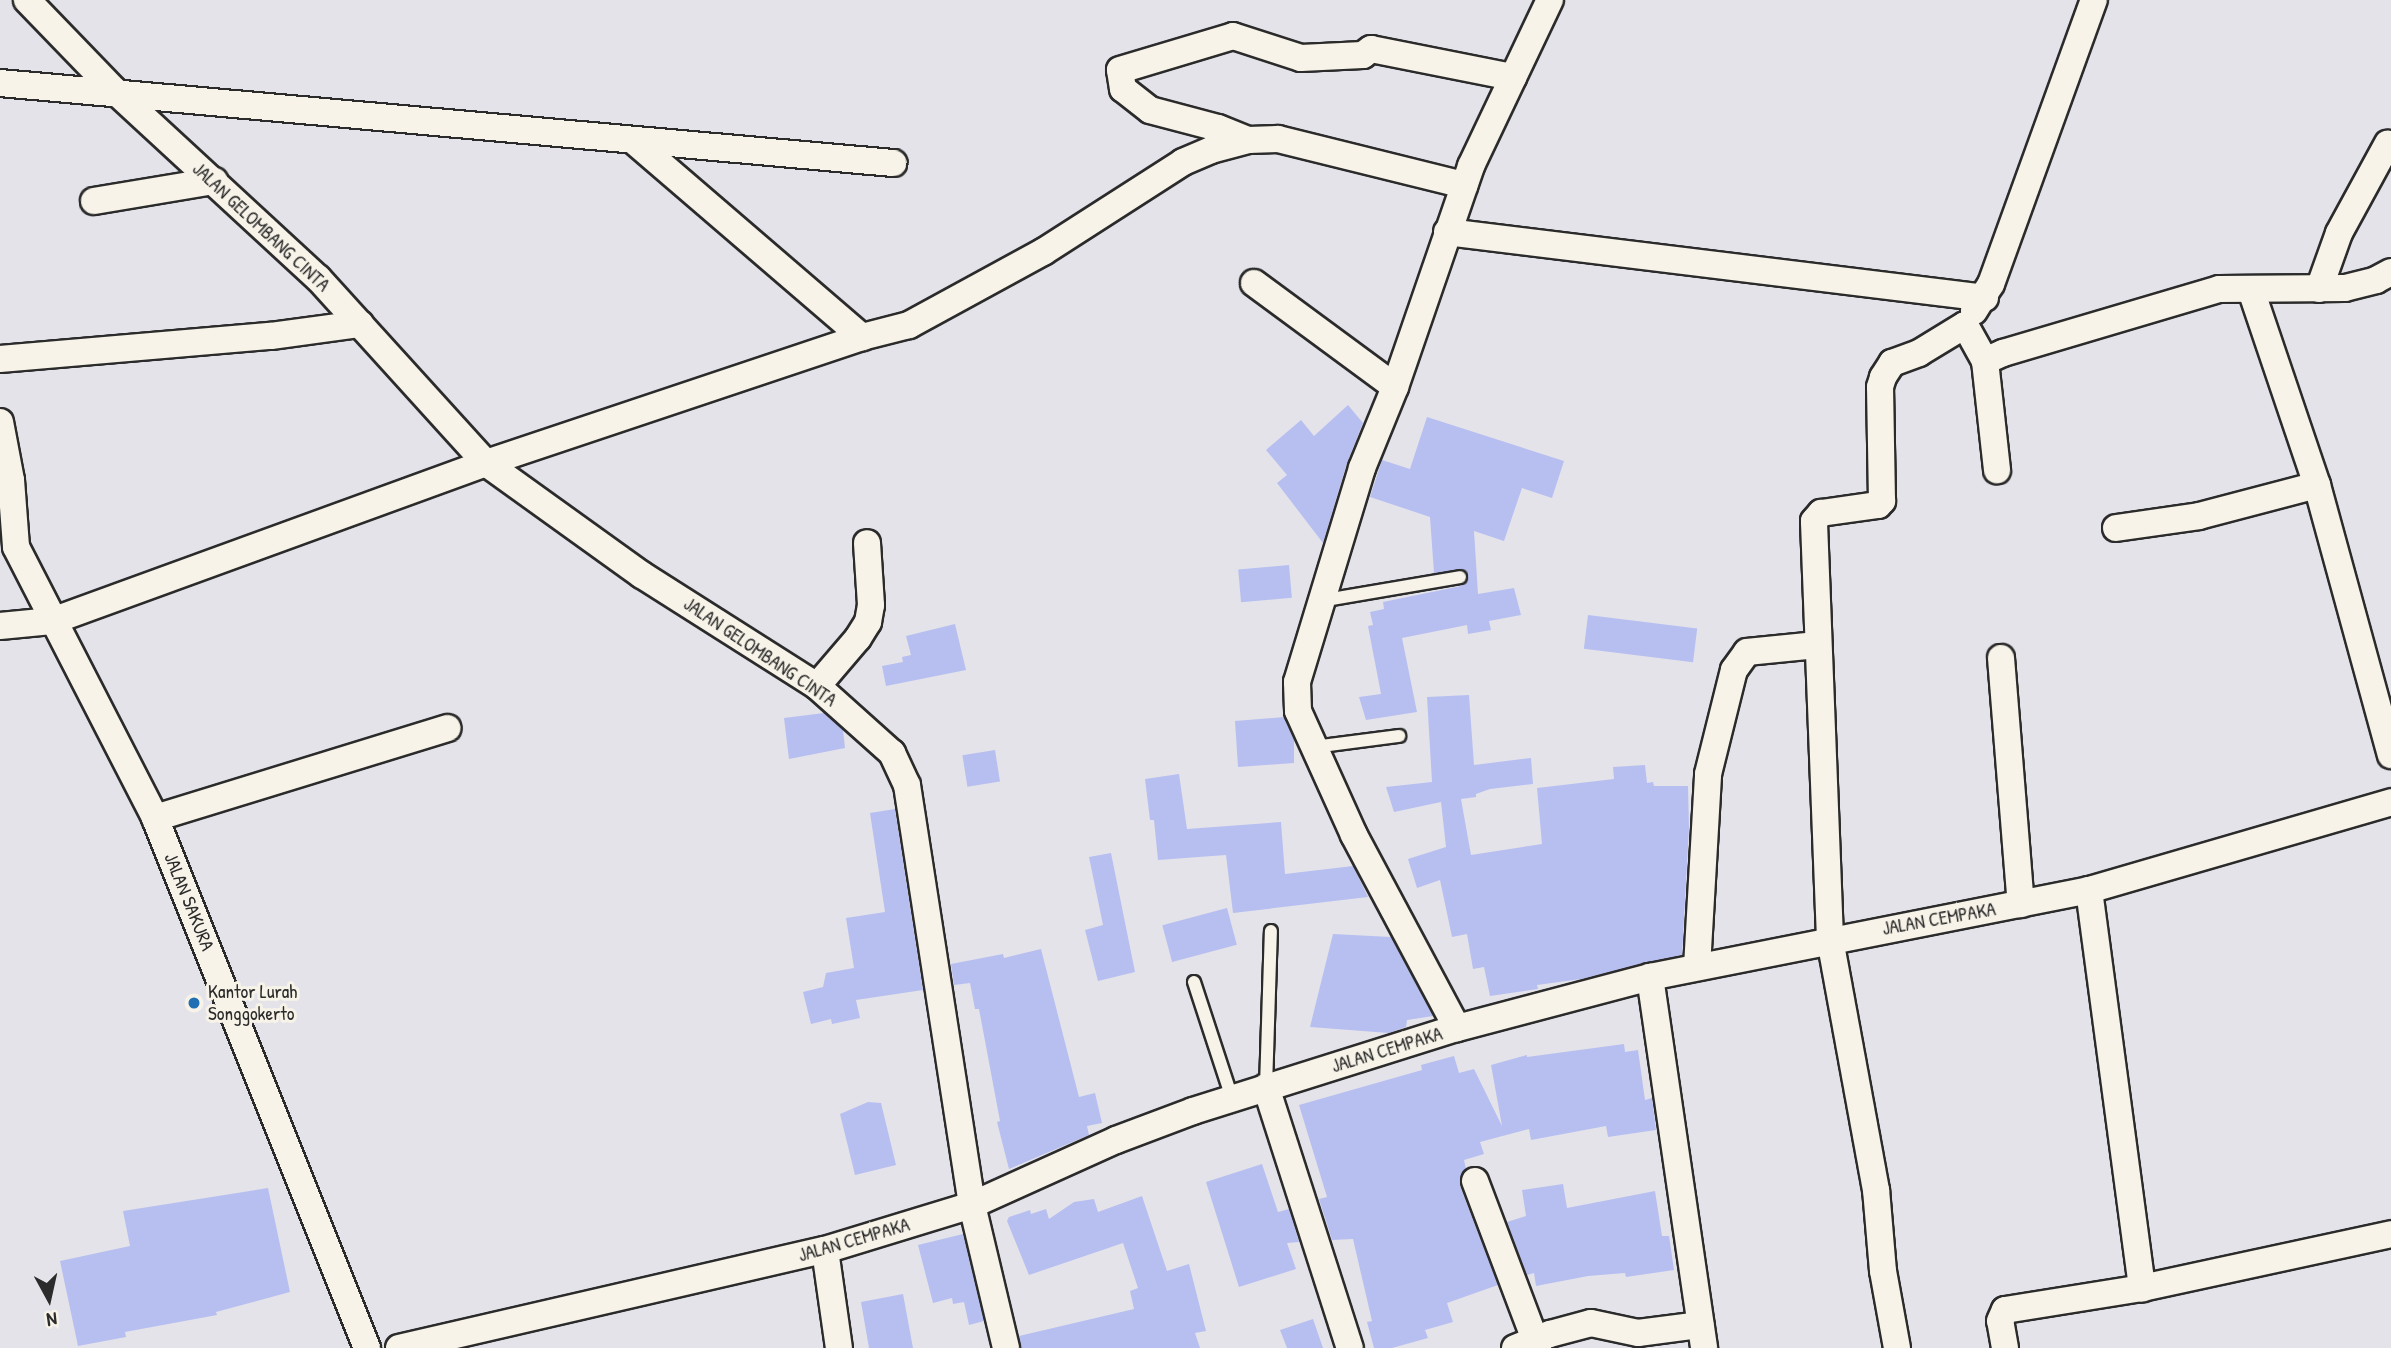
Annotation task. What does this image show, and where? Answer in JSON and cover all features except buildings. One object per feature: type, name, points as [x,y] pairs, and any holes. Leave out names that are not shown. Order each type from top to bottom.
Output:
[{"type":"street","name":"JALAN GELOMBANG CINTA","points":[[27,0],[114,91],[301,262],[486,463],[642,575],[817,686],[892,753],[907,785],[972,1205],[1006,1348]]},
{"type":"street","points":[[1457,1028],[1354,835],[1298,711],[1297,682],[1362,468],[1395,387],[1464,185],[1550,0]]},
{"type":"street","points":[[1897,1348],[1883,1271],[1876,1190],[1830,939],[1814,521],[1821,513],[1878,505],[1882,500],[1880,387],[1883,377],[1892,363],[1919,353],[1965,325],[1984,298],[2094,0]]},
{"type":"street","points":[[1248,140],[1218,128],[1150,110],[1123,89],[1120,70],[1233,36],[1301,58],[1363,55],[1371,49],[1513,77]]},
{"type":"street","points":[[0,82],[893,163]]},
{"type":"street","points":[[0,626],[52,621],[486,463],[862,337],[909,325],[941,310],[1043,252],[1183,162],[1211,150],[1248,140],[1278,139],[1464,185]]},
{"type":"street","points":[[634,141],[862,337]]},
{"type":"street","points":[[2319,289],[2339,233],[2388,143]]},
{"type":"street","points":[[94,201],[214,181]]},
{"type":"street","points":[[1447,232],[1984,298]]},
{"type":"street","points":[[1984,361],[2219,289],[2319,289],[2360,286],[2391,272]]},
{"type":"street","points":[[1254,283],[1395,387]]},
{"type":"street","points":[[2251,290],[2318,485],[2391,755]]},
{"type":"street","points":[[0,359],[271,336],[360,324]]},
{"type":"street","points":[[1965,325],[1984,361],[1997,470]]},
{"type":"street","name":"JALAN SAKURA","points":[[0,422],[11,480],[16,547],[155,818],[367,1348]]},
{"type":"street","points":[[2116,528],[2199,516],[2318,485]]},
{"type":"street","points":[[817,686],[858,638],[868,622],[872,605],[867,543]]},
{"type":"street","points":[[1697,967],[1708,774],[1734,670],[1747,652],[1817,645]]},
{"type":"street","points":[[2001,658],[2021,904]]},
{"type":"street","points":[[155,818],[447,727]]},
{"type":"street","name":"JALAN CEMPAKA","points":[[399,1348],[825,1250],[972,1205],[1116,1140],[1232,1098],[1457,1028],[1650,976],[2089,890],[2391,802]]},
{"type":"street","points":[[2089,890],[2142,1288]]},
{"type":"street","points":[[1475,1181],[1529,1345],[1591,1323],[1638,1333],[1702,1336],[1650,976]]},
{"type":"street","points":[[1265,1087],[1350,1348]]},
{"type":"street","points":[[2005,1348],[2000,1321],[2005,1310],[2142,1288],[2391,1234]]},
{"type":"street","points":[[825,1250],[839,1348]]},
{"type":"lane","points":[[1320,601],[1460,577]]},
{"type":"lane","points":[[1314,747],[1399,736]]},
{"type":"lane","points":[[1265,1087],[1271,931]]},
{"type":"lane","points":[[1194,982],[1232,1098]]},
{"type":"place","name":"Kantor Lurah Songgokerto","points":[[194,1003]]}]
